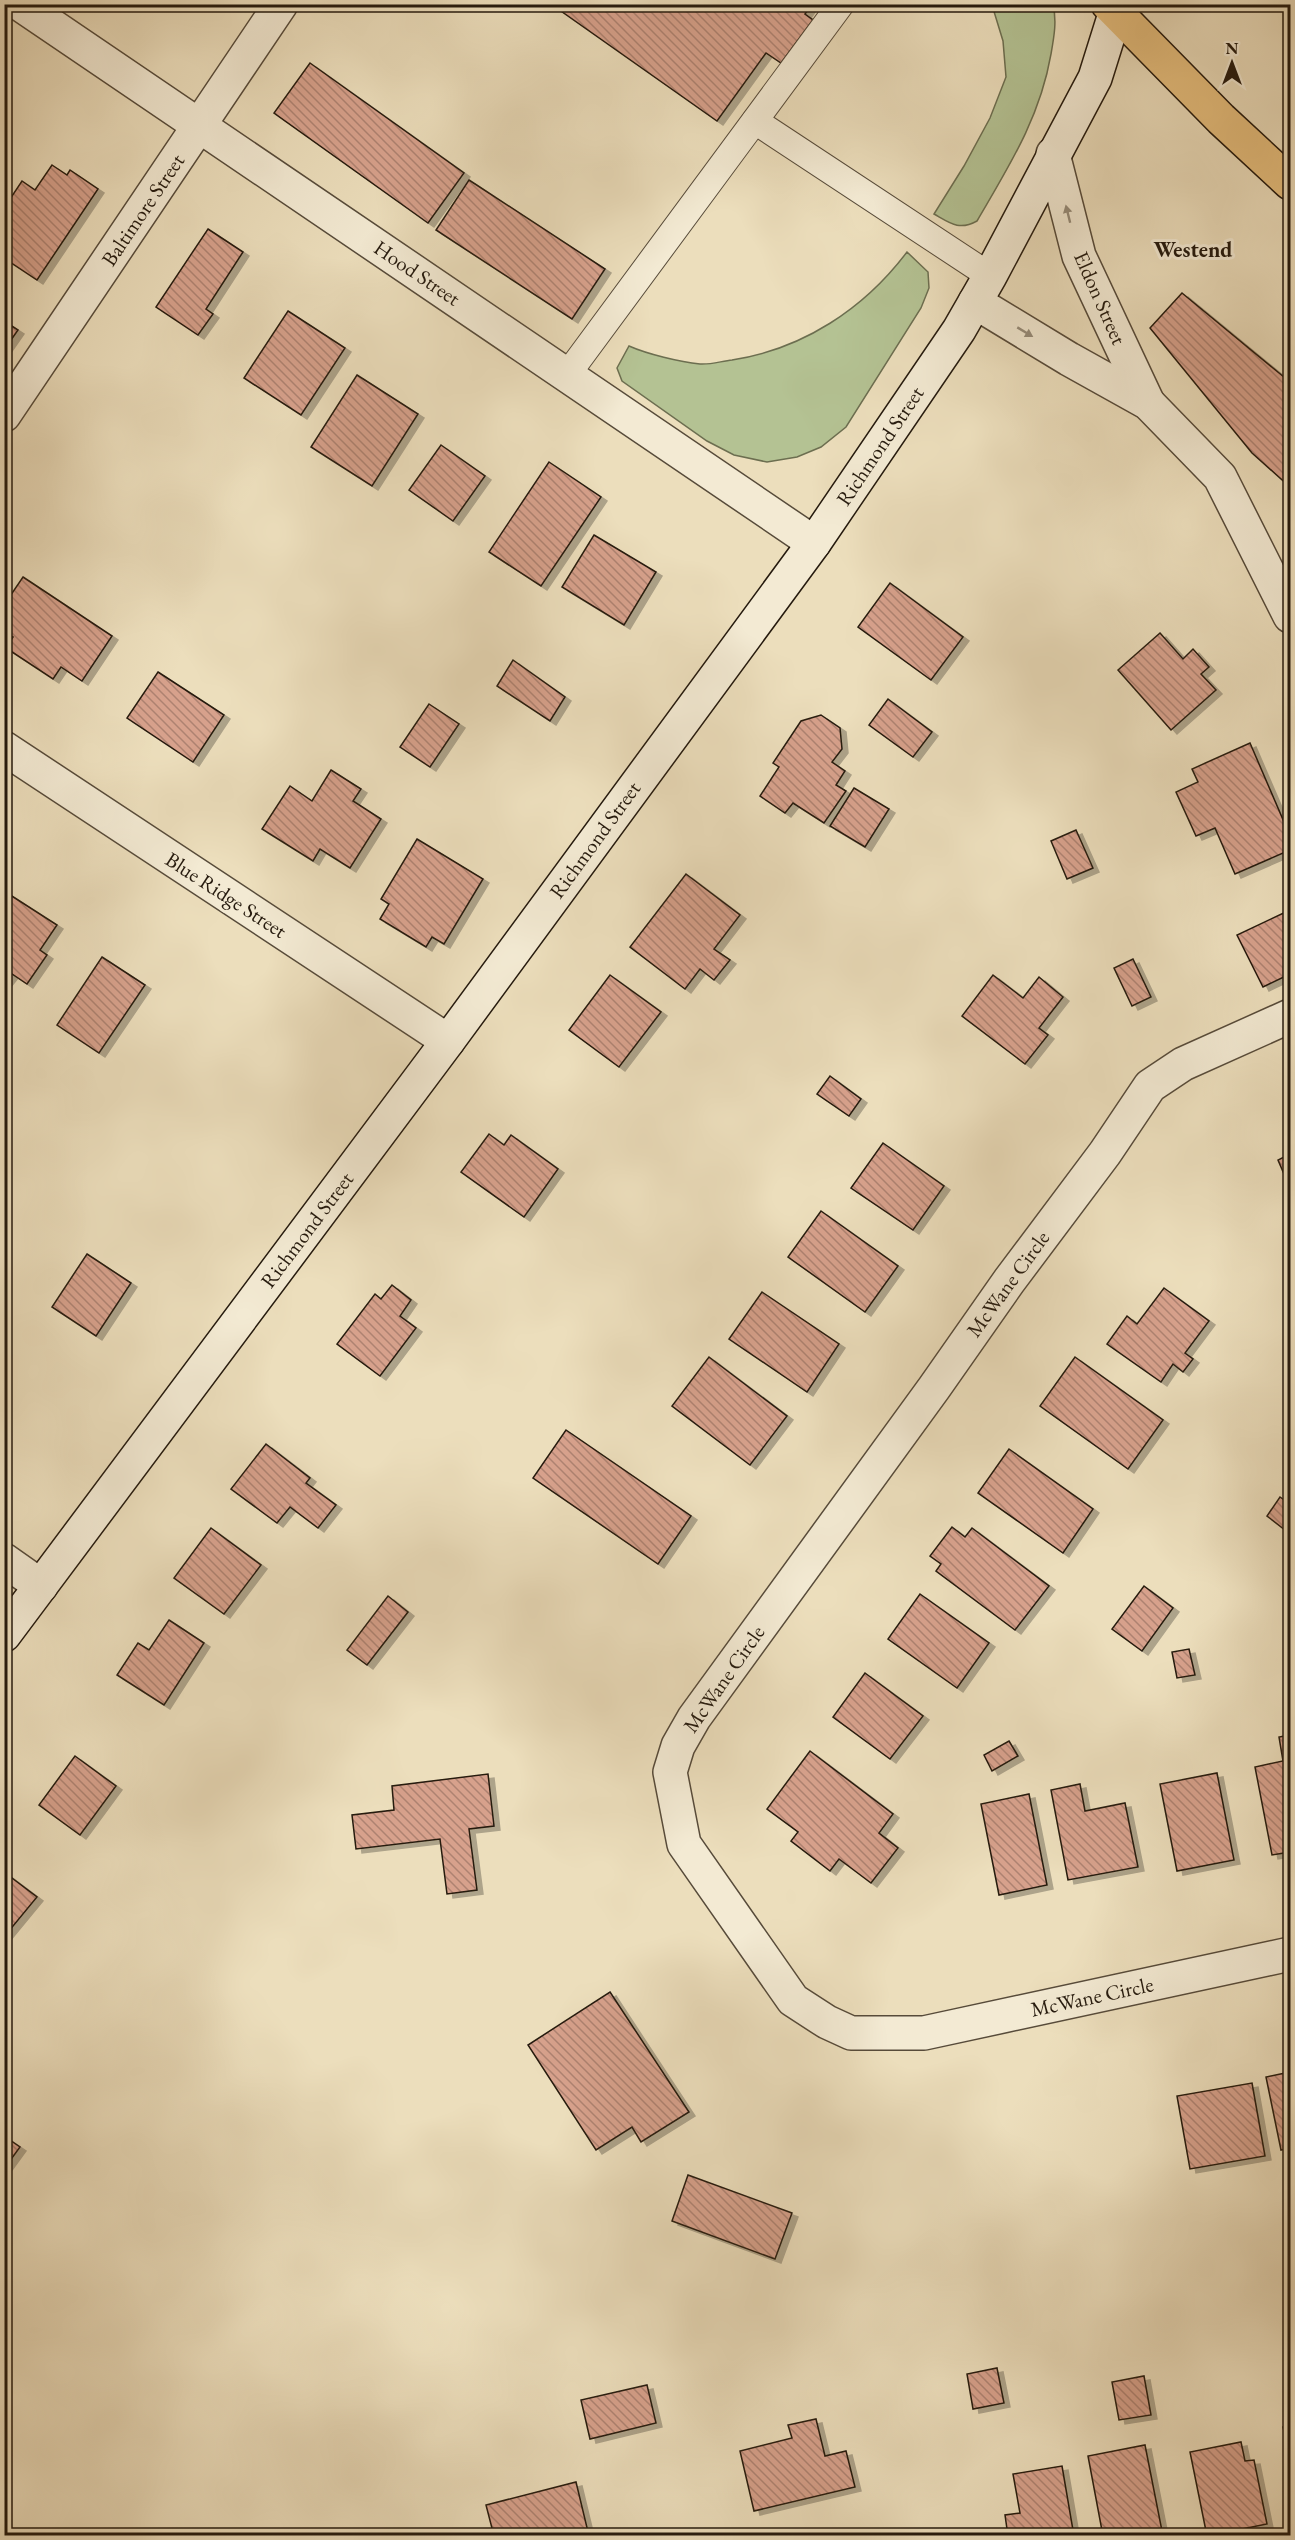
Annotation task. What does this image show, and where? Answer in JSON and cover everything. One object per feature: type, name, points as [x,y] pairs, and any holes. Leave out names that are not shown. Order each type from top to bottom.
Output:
[{"type":"main road","points":[[1115,7],[1221,119],[1290,183]]},
{"type":"street","name":"Hood Street","points":[[20,4],[814,543]]},
{"type":"street","name":"Baltimore Street","points":[[4,414],[281,4]]},
{"type":"street","name":"Richmond Street","points":[[4,1635],[448,1041],[814,543],[959,330],[1095,78],[1115,7]]},
{"type":"street","name":"Eldon Street","points":[[1053,154],[1079,256],[1148,403]]},
{"type":"street","name":"Eldon Street","points":[[982,289],[1069,359],[1148,403],[1220,477],[1290,616]]},
{"type":"street","name":"Blue Ridge Street","points":[[4,748],[448,1041]]},
{"type":"street","name":"McWane Circle","points":[[1290,1016],[1183,1064],[1150,1086],[1105,1153],[1009,1281],[694,1718],[678,1746],[670,1772],[684,1844],[793,2000],[826,2022],[850,2033],[924,2033],[1290,1954]]},
{"type":"street","points":[[4,1560],[40,1586]]},
{"type":"lane","points":[[567,375],[841,4]]},
{"type":"lane","points":[[755,121],[982,289]]},
{"type":"green space","points":[[992,5],[1053,5],[1055,23],[1053,41],[1046,77],[1022,141],[977,221],[960,226],[934,214],[990,118],[1006,77],[1003,41]]},
{"type":"green space","points":[[907,252],[928,272],[929,288],[921,308],[846,427],[821,447],[797,457],[767,462],[734,455],[707,441],[622,381],[617,368],[629,346],[673,360],[708,364],[758,355],[807,336],[830,323],[872,291]]},
{"type":"building","points":[[551,4],[812,4],[805,14],[813,20],[781,63],[766,53],[717,121]]},
{"type":"building","points":[[310,63],[464,173],[428,223],[274,113]]},
{"type":"building","points":[[52,165],[67,175],[70,170],[98,189],[37,280],[4,258],[4,208],[22,181],[35,190]]},
{"type":"building","points":[[469,180],[605,269],[572,319],[436,230]]},
{"type":"building","points":[[208,229],[243,252],[206,309],[213,314],[198,335],[156,307]]},
{"type":"building","points":[[1182,293],[1290,382],[1290,487],[1252,453],[1150,328]]},
{"type":"building","points":[[288,311],[345,348],[301,415],[244,378]]},
{"type":"building","points":[[4,321],[18,330],[4,350]]},
{"type":"building","points":[[357,375],[418,414],[372,486],[311,447]]},
{"type":"building","points":[[441,445],[485,476],[453,521],[409,490]]},
{"type":"building","points":[[549,462],[601,497],[541,586],[489,552]]},
{"type":"building","points":[[594,535],[656,572],[624,625],[562,587]]},
{"type":"building","points":[[23,577],[112,636],[82,681],[61,667],[53,679],[6,648],[13,637],[4,632],[4,605]]},
{"type":"building","points":[[890,583],[963,637],[931,680],[858,627]]},
{"type":"building","points":[[1160,633],[1183,659],[1193,649],[1209,667],[1201,674],[1216,690],[1171,730],[1118,670]]},
{"type":"building","points":[[513,660],[565,697],[550,721],[497,686]]},
{"type":"building","points":[[158,672],[224,715],[193,762],[127,718]]},
{"type":"building","points":[[888,699],[932,732],[913,757],[869,725]]},
{"type":"building","points":[[429,704],[459,724],[430,767],[400,747]]},
{"type":"building","points":[[821,715],[840,728],[842,749],[832,762],[845,771],[836,785],[846,791],[824,823],[793,803],[785,813],[760,796],[779,767],[773,763],[801,721]]},
{"type":"building","points":[[1250,743],[1290,836],[1290,850],[1235,874],[1215,828],[1196,836],[1176,792],[1198,782],[1192,769]]},
{"type":"building","points":[[331,770],[361,789],[353,801],[381,819],[350,868],[320,849],[313,861],[262,829],[290,786],[312,801]]},
{"type":"building","points":[[854,788],[889,809],[865,847],[830,826]]},
{"type":"building","points":[[1076,830],[1093,868],[1067,879],[1051,841]]},
{"type":"building","points":[[417,839],[483,879],[444,944],[432,937],[426,947],[380,919],[389,904],[381,899]]},
{"type":"building","points":[[686,874],[740,915],[714,949],[730,960],[714,980],[700,969],[685,989],[630,947]]},
{"type":"building","points":[[4,891],[57,925],[40,950],[47,955],[27,984],[12,974],[4,984]]},
{"type":"building","points":[[1290,910],[1290,974],[1263,987],[1237,935]]},
{"type":"building","points":[[102,957],[145,985],[99,1053],[57,1025]]},
{"type":"building","points":[[1133,959],[1151,997],[1132,1006],[1114,968]]},
{"type":"building","points":[[610,975],[661,1012],[619,1067],[569,1030]]},
{"type":"building","points":[[993,975],[1023,998],[1039,977],[1063,997],[1039,1028],[1048,1035],[1025,1064],[962,1016]]},
{"type":"building","points":[[830,1076],[861,1099],[849,1116],[817,1094]]},
{"type":"building","points":[[489,1134],[504,1145],[511,1135],[558,1169],[524,1217],[461,1172]]},
{"type":"building","points":[[883,1143],[944,1186],[913,1230],[851,1188]]},
{"type":"building","points":[[1290,1154],[1290,1188],[1278,1160]]},
{"type":"building","points":[[821,1211],[898,1266],[865,1312],[788,1257]]},
{"type":"building","points":[[87,1254],[131,1283],[96,1336],[52,1307]]},
{"type":"building","points":[[392,1285],[411,1300],[400,1316],[416,1328],[380,1376],[337,1344],[375,1294],[381,1299]]},
{"type":"building","points":[[1164,1288],[1209,1321],[1185,1353],[1193,1359],[1183,1372],[1173,1364],[1161,1382],[1107,1344],[1127,1316],[1137,1324]]},
{"type":"building","points":[[762,1292],[839,1344],[807,1392],[729,1339]]},
{"type":"building","points":[[709,1357],[787,1416],[750,1465],[672,1406]]},
{"type":"building","points":[[1075,1357],[1163,1420],[1128,1469],[1040,1406]]},
{"type":"building","points":[[566,1430],[691,1516],[658,1564],[533,1478]]},
{"type":"building","points":[[266,1444],[310,1478],[306,1483],[336,1505],[318,1528],[290,1507],[277,1523],[231,1489]]},
{"type":"building","points":[[1009,1449],[1093,1509],[1063,1553],[978,1493]]},
{"type":"building","points":[[1280,1497],[1290,1504],[1290,1534],[1267,1516]]},
{"type":"building","points":[[952,1527],[965,1537],[972,1528],[1049,1586],[1015,1630],[936,1571],[941,1564],[930,1556]]},
{"type":"building","points":[[211,1528],[261,1565],[224,1614],[174,1578]]},
{"type":"building","points":[[1144,1586],[1173,1608],[1142,1651],[1112,1629]]},
{"type":"building","points":[[920,1594],[989,1643],[957,1688],[888,1639]]},
{"type":"building","points":[[388,1596],[408,1612],[367,1665],[347,1650]]},
{"type":"building","points":[[169,1620],[204,1643],[164,1705],[117,1675],[138,1643],[149,1650]]},
{"type":"building","points":[[1189,1649],[1195,1675],[1177,1678],[1172,1652]]},
{"type":"building","points":[[865,1673],[923,1716],[890,1759],[833,1717]]},
{"type":"building","points":[[1290,1735],[1290,1852],[1272,1855],[1255,1767],[1283,1761],[1279,1737]]},
{"type":"building","points":[[1009,1741],[1018,1756],[992,1771],[984,1755]]},
{"type":"building","points":[[810,1751],[893,1814],[879,1833],[898,1848],[871,1883],[839,1859],[830,1871],[791,1841],[798,1832],[767,1809]]},
{"type":"building","points":[[75,1756],[116,1786],[80,1835],[39,1805]]},
{"type":"building","points":[[1217,1773],[1234,1860],[1177,1871],[1160,1784]]},
{"type":"building","points":[[488,1774],[494,1826],[469,1829],[477,1890],[447,1894],[440,1839],[356,1849],[352,1815],[394,1810],[392,1786]]},
{"type":"building","points":[[1080,1784],[1085,1811],[1125,1803],[1138,1867],[1068,1880],[1051,1790]]},
{"type":"building","points":[[1029,1794],[1047,1885],[999,1895],[981,1804]]},
{"type":"building","points":[[4,1872],[37,1897],[4,1937]]},
{"type":"building","points":[[610,1992],[689,2112],[641,2142],[632,2127],[596,2150],[528,2045]]},
{"type":"building","points":[[1290,2072],[1290,2148],[1281,2150],[1266,2077]]},
{"type":"building","points":[[1252,2083],[1265,2156],[1190,2169],[1177,2096]]},
{"type":"building","points":[[4,2136],[20,2147],[4,2169]]},
{"type":"building","points":[[688,2175],[792,2213],[775,2259],[672,2221]]},
{"type":"building","points":[[997,2368],[1004,2403],[973,2409],[967,2374]]},
{"type":"building","points":[[1144,2376],[1151,2415],[1119,2420],[1112,2382]]},
{"type":"building","points":[[647,2385],[656,2423],[590,2439],[581,2400]]},
{"type":"building","points":[[816,2419],[825,2456],[846,2451],[855,2487],[754,2511],[740,2451],[792,2438],[788,2425]]},
{"type":"building","points":[[1290,2425],[1290,2459],[1283,2427]]},
{"type":"building","points":[[1241,2442],[1245,2461],[1254,2460],[1267,2524],[1207,2536],[1190,2452]]},
{"type":"building","points":[[1145,2445],[1163,2536],[1103,2536],[1088,2456]]},
{"type":"building","points":[[1062,2466],[1074,2536],[1008,2536],[1005,2515],[1020,2513],[1013,2474]]},
{"type":"building","points":[[576,2482],[589,2536],[494,2536],[486,2505]]},
{"type":"building","points":[[975,2529],[976,2536],[940,2536]]},
{"type":"district","name":"Westend","points":[[1193,249]]}]
